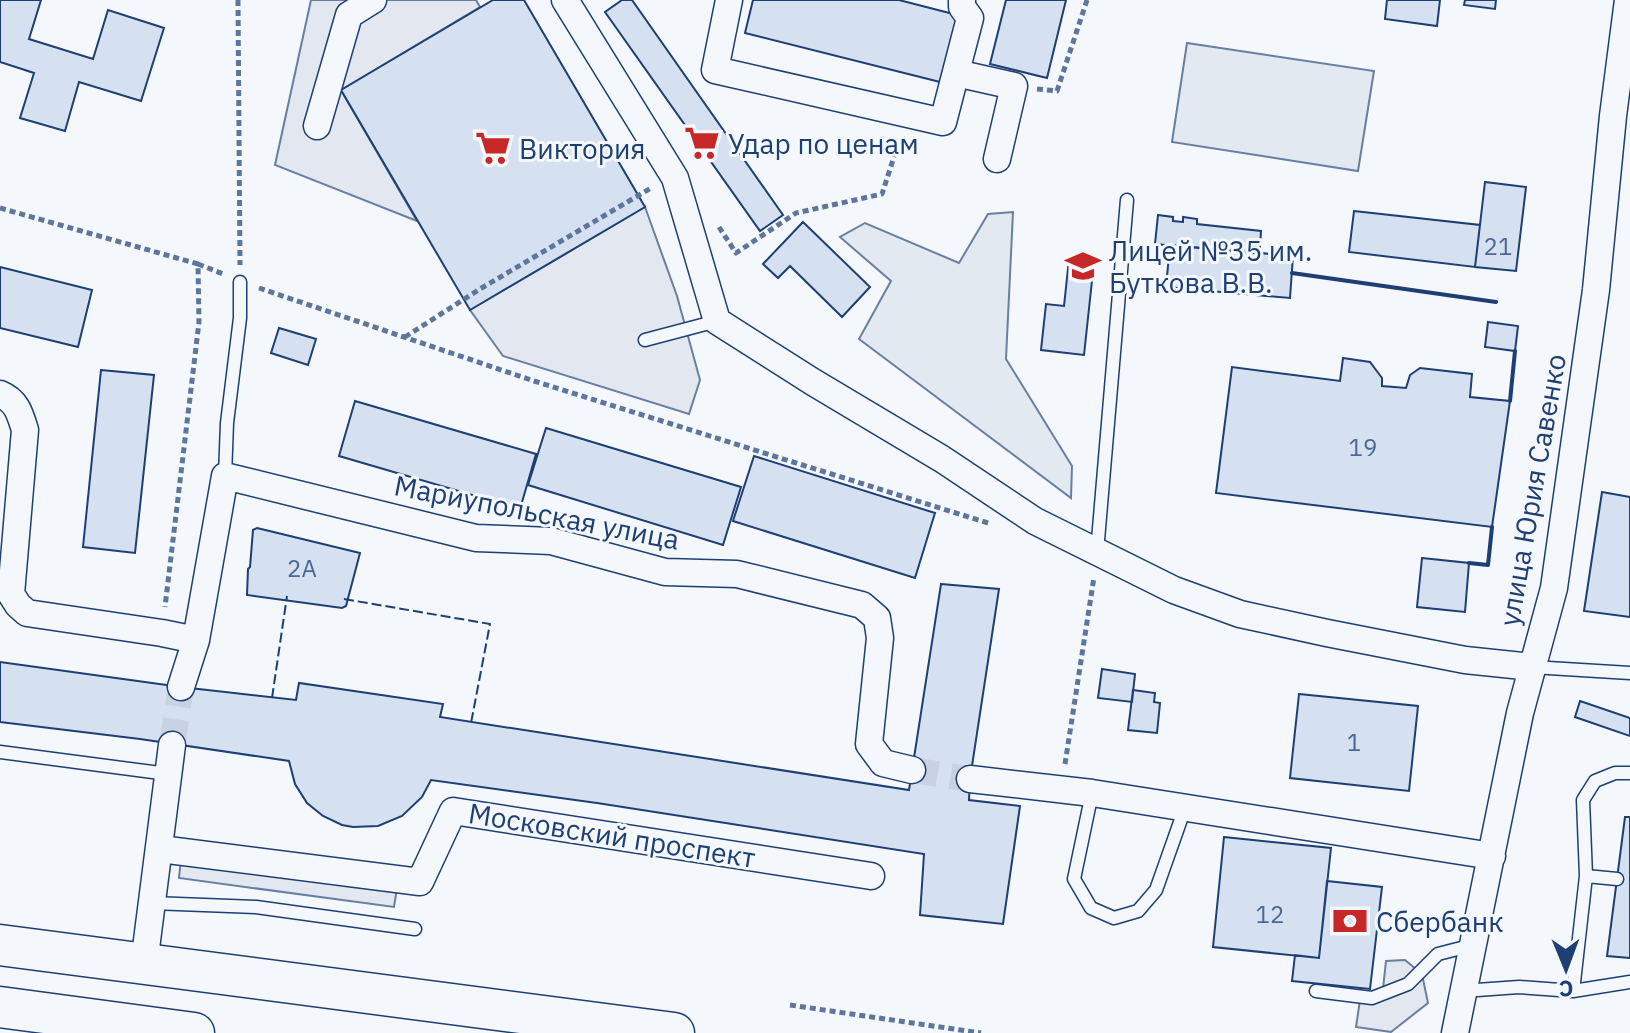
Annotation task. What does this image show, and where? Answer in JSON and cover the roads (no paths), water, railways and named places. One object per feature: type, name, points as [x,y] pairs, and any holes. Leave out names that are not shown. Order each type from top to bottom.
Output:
[{"type":"main road","points":[[0,945],[674,1033]]},
{"type":"main road","points":[[0,1007],[73,1025],[194,1033]]},
{"type":"street","points":[[317,126],[349,15],[373,0]]},
{"type":"street","points":[[565,0],[675,178],[717,321],[942,459],[1096,562],[1240,614],[1465,660],[1532,667]]},
{"type":"street","points":[[729,0],[715,70],[943,122],[970,18],[962,7],[962,0]]},
{"type":"street","name":"улица Юрия Савенко","points":[[1455,1033],[1520,713],[1554,588],[1596,290],[1628,0]]},
{"type":"street","points":[[956,73],[1014,86],[997,159]]},
{"type":"street","points":[[0,394],[20,411],[25,430],[11,594],[18,605],[27,613],[196,640]]},
{"type":"street","points":[[181,687],[196,640],[225,476]]},
{"type":"street","name":"Мариупольская улица","points":[[225,476],[476,538],[551,541],[665,572],[737,574],[862,605],[877,618],[880,638],[869,744],[883,763],[912,770]]},
{"type":"street","points":[[144,964],[172,745]]},
{"type":"street","points":[[970,779],[1092,793],[1492,856]]},
{"type":"street","name":"Московский проспект","points":[[160,849],[420,882],[453,811],[871,876]]},
{"type":"lane","points":[[1096,562],[1127,200]]},
{"type":"lane","points":[[225,476],[227,423],[240,318],[240,282]]},
{"type":"lane","points":[[645,340],[717,321]]},
{"type":"lane","points":[[1532,667],[1630,673]]},
{"type":"lane","points":[[0,752],[168,774]]},
{"type":"lane","points":[[1573,991],[1586,876],[1583,800],[1595,781],[1615,773],[1630,773]]},
{"type":"lane","points":[[1092,793],[1074,879],[1091,908],[1114,918],[1138,911],[1156,890],[1185,808]]},
{"type":"lane","points":[[1586,876],[1617,879]]},
{"type":"lane","points":[[152,903],[256,907],[415,929]]},
{"type":"lane","points":[[1316,991],[1372,998],[1408,984],[1438,954],[1473,945]]},
{"type":"lane","points":[[1463,991],[1519,987],[1573,991],[1630,982]]},
{"type":"tunnel","points":[[172,745],[181,687]]},
{"type":"tunnel","points":[[912,770],[970,779]]},
{"type":"place","name":"Удар по ценам","points":[[702,143]]},
{"type":"place","name":"Виктория","points":[[493,148]]},
{"type":"place","name":"Лицей №35 им. Буткова В.В.","points":[[1083,266]]},
{"type":"place","name":"Сбербанк","points":[[1350,921]]}]
